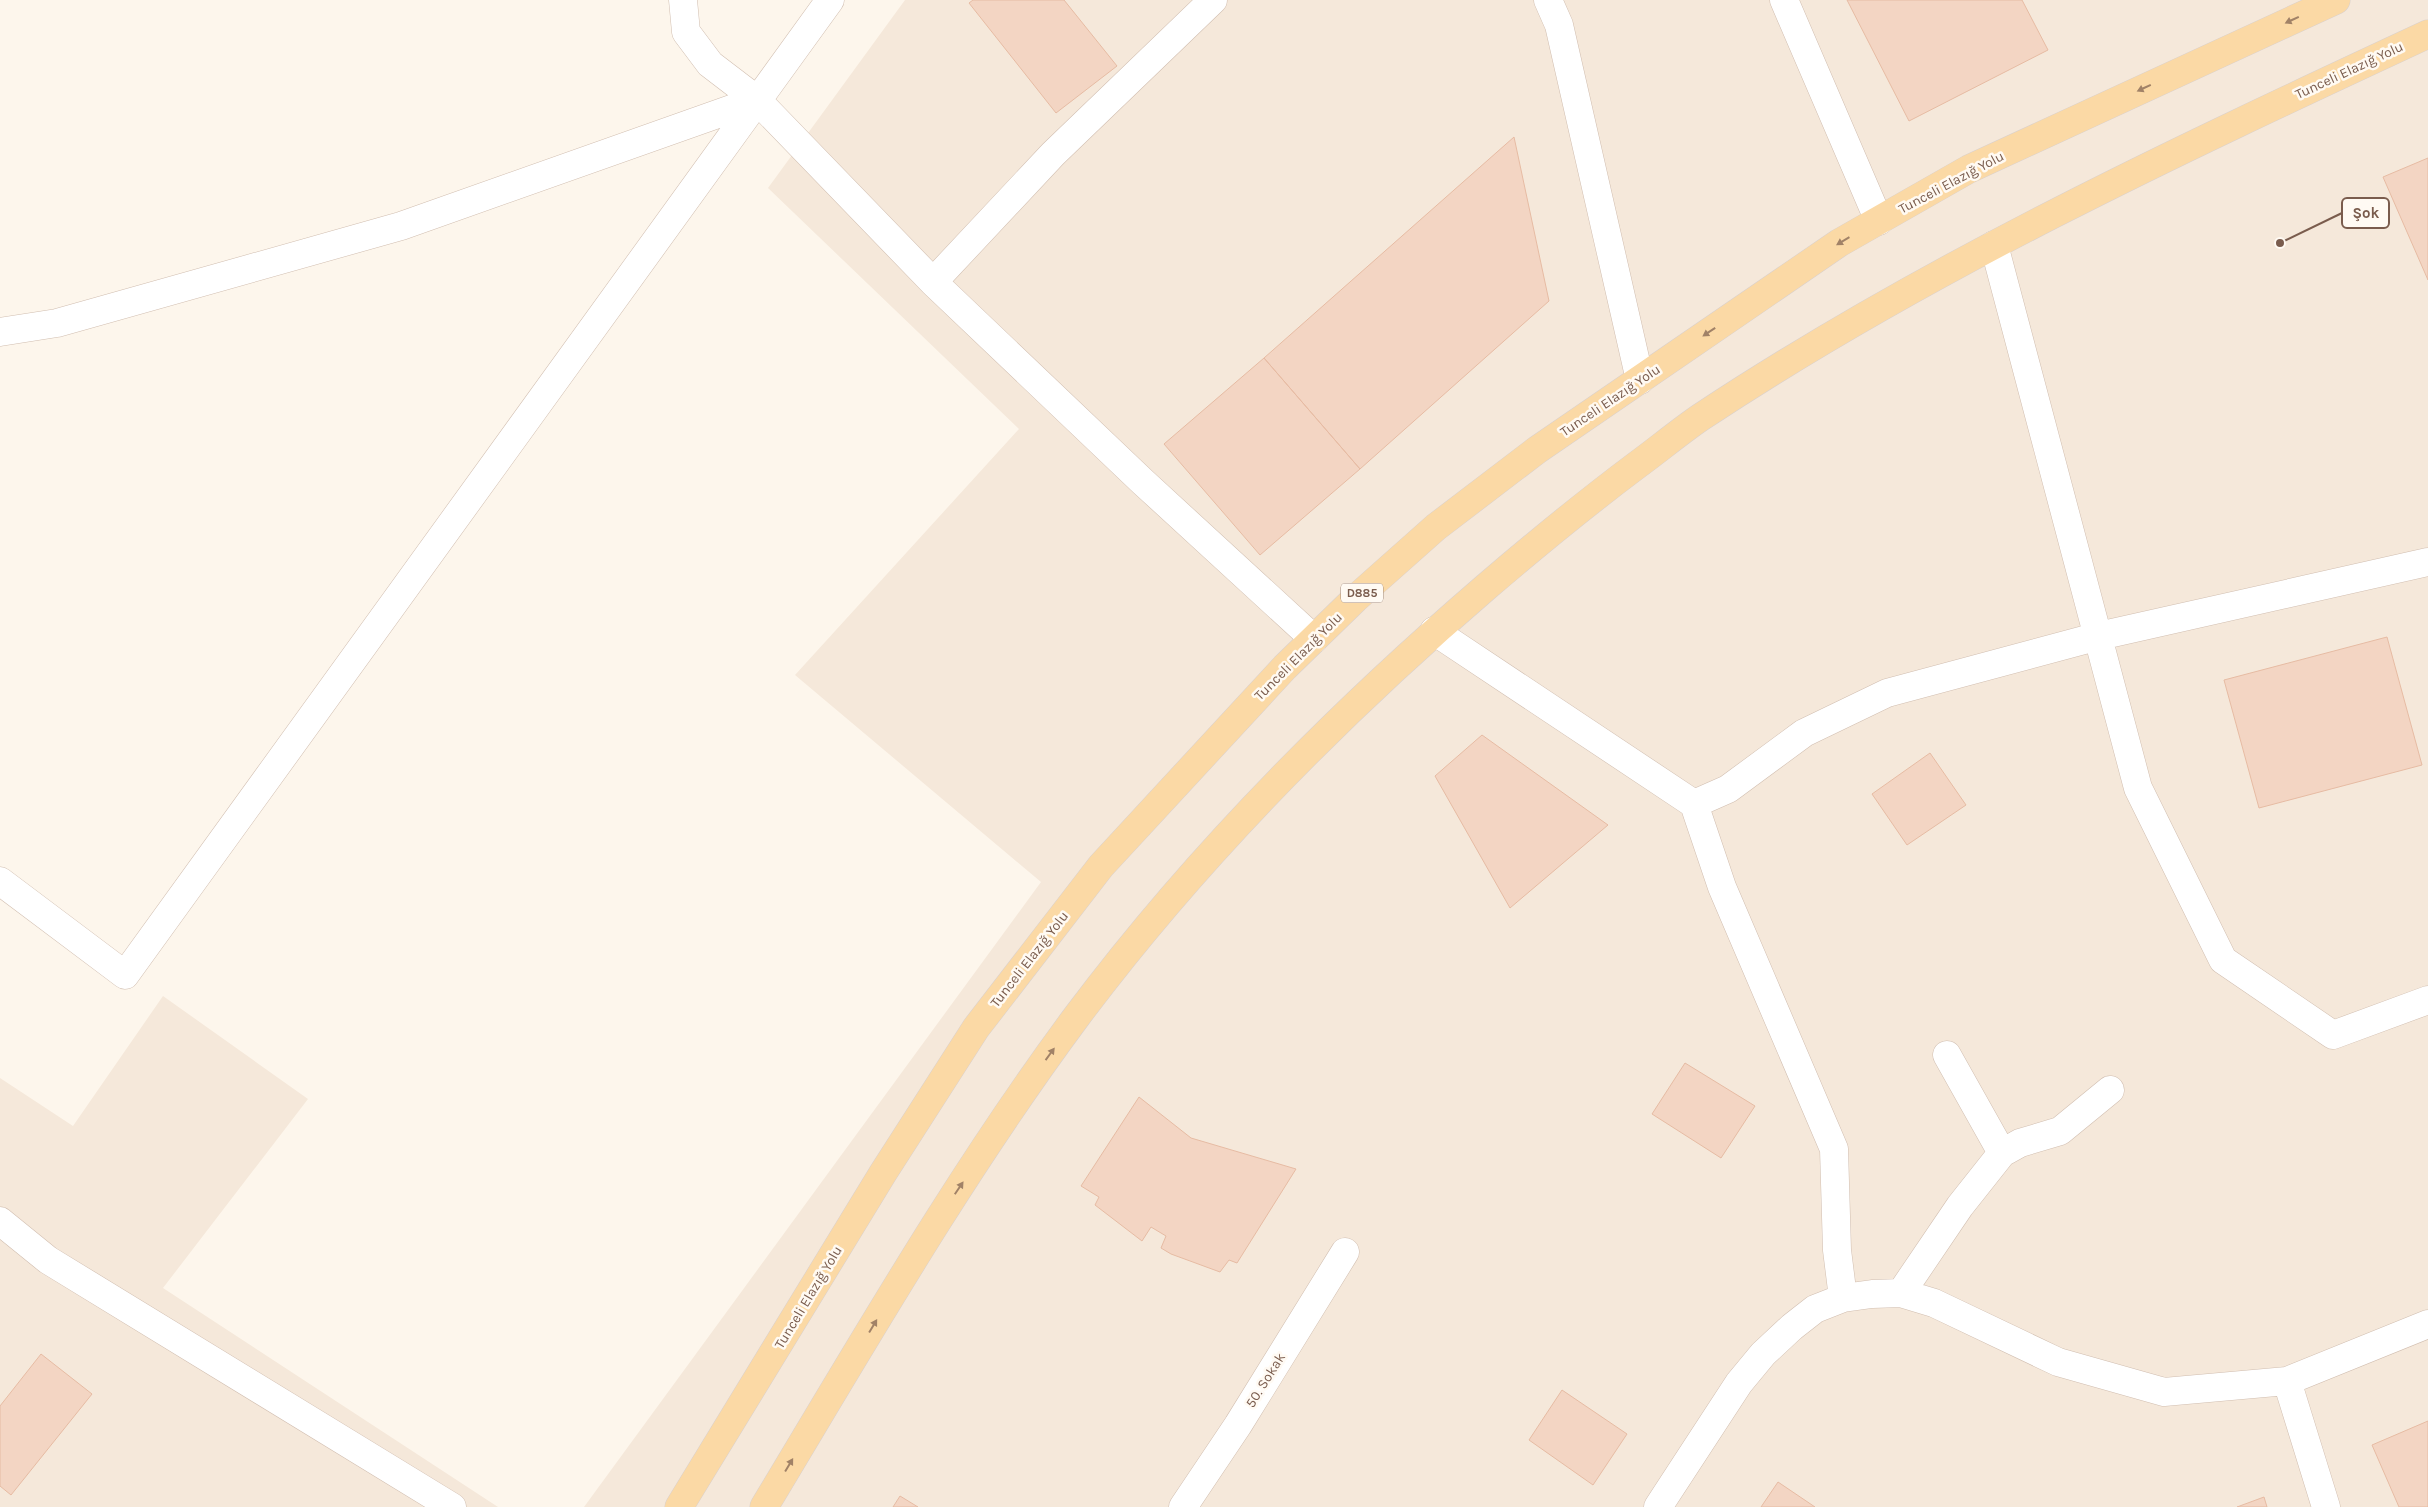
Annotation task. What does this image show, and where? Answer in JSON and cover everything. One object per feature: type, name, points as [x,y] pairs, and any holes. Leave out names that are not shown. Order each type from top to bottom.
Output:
[{"type":"main road","name":"Tunceli Elazığ Yolu","points":[[679,1507],[884,1173],[976,1028],[1101,866],[1314,638],[1436,527],[1537,450],[1840,243],[1969,169],[2336,0]]},
{"type":"main road","name":"Tunceli Elazığ Yolu","points":[[764,1507],[939,1218],[1026,1087],[1080,1012],[1235,824],[1350,709],[1434,631],[1556,527],[1697,420],[1820,342],[1994,246],[2192,144],[2428,34]]},
{"type":"street","points":[[683,0],[686,32],[710,64],[757,100],[933,282],[1143,482],[1314,638]]},
{"type":"street","points":[[0,881],[125,975],[830,0]]},
{"type":"street","points":[[933,282],[1053,154],[1213,0]]},
{"type":"street","points":[[1548,0],[1559,25],[1640,380]]},
{"type":"street","points":[[1784,0],[1878,221]]},
{"type":"street","points":[[0,332],[57,323],[401,226],[757,100]]},
{"type":"street","points":[[1994,246],[2100,636],[2138,788],[2222,960],[2333,1036],[2428,1000]]},
{"type":"street","points":[[1694,804],[1728,789],[1804,733],[1887,693],[2100,636],[2428,562]]},
{"type":"street","points":[[1434,631],[1694,804],[1722,887],[1834,1149],[1838,1250],[1843,1298]]},
{"type":"street","points":[[1947,1055],[2002,1153]]},
{"type":"street","points":[[1901,1293],[1960,1206],[2002,1153],[2020,1143],[2060,1131],[2110,1090]]},
{"type":"street","points":[[0,1221],[48,1260],[452,1507]]},
{"type":"street","name":"50. Sokak","points":[[1183,1507],[1238,1425],[1345,1252]]},
{"type":"street","points":[[1658,1507],[1739,1383],[1763,1354],[1792,1327],[1815,1310],[1843,1298],[1901,1293],[1934,1303],[2058,1362],[2164,1392],[2287,1381],[2428,1324]]},
{"type":"street","points":[[2287,1381],[2326,1507]]},
{"type":"shaded area","points":[[905,0],[2428,0],[2428,1507],[584,1507],[1041,882],[795,675],[1019,429],[768,188]]},
{"type":"shaded area","points":[[163,996],[308,1099],[163,1288],[498,1507],[0,1507],[0,1078],[73,1126]]},
{"type":"building","points":[[973,0],[1064,0],[1117,66],[1056,113],[969,3]]},
{"type":"building","points":[[1847,0],[2022,0],[2048,50],[1909,121]]},
{"type":"building","points":[[1514,137],[1549,301],[1360,469],[1264,358]]},
{"type":"building","points":[[2428,158],[2428,280],[2383,177]]},
{"type":"building","points":[[1264,358],[1360,469],[1260,555],[1164,444]]},
{"type":"building","points":[[2387,637],[2422,765],[2259,808],[2224,680]]},
{"type":"building","points":[[1482,735],[1608,825],[1510,908],[1435,776]]},
{"type":"building","points":[[1930,753],[1966,805],[1907,845],[1872,794]]},
{"type":"building","points":[[1685,1063],[1755,1106],[1721,1158],[1652,1114]]},
{"type":"building","points":[[1139,1097],[1191,1138],[1296,1169],[1237,1263],[1229,1260],[1220,1272],[1171,1254],[1161,1248],[1166,1236],[1151,1227],[1142,1241],[1095,1205],[1099,1197],[1081,1186]]},
{"type":"building","points":[[41,1354],[92,1394],[11,1495],[0,1486],[0,1406]]},
{"type":"building","points":[[1562,1390],[1627,1434],[1593,1485],[1529,1440]]},
{"type":"building","points":[[2428,1421],[2428,1507],[2399,1507],[2372,1445]]},
{"type":"building","points":[[1778,1482],[1815,1507],[1761,1507]]},
{"type":"building","points":[[900,1496],[918,1507],[893,1507]]},
{"type":"building","points":[[2264,1497],[2267,1507],[2237,1507]]},
{"type":"place","name":"Şok","points":[[2280,243]]}]
